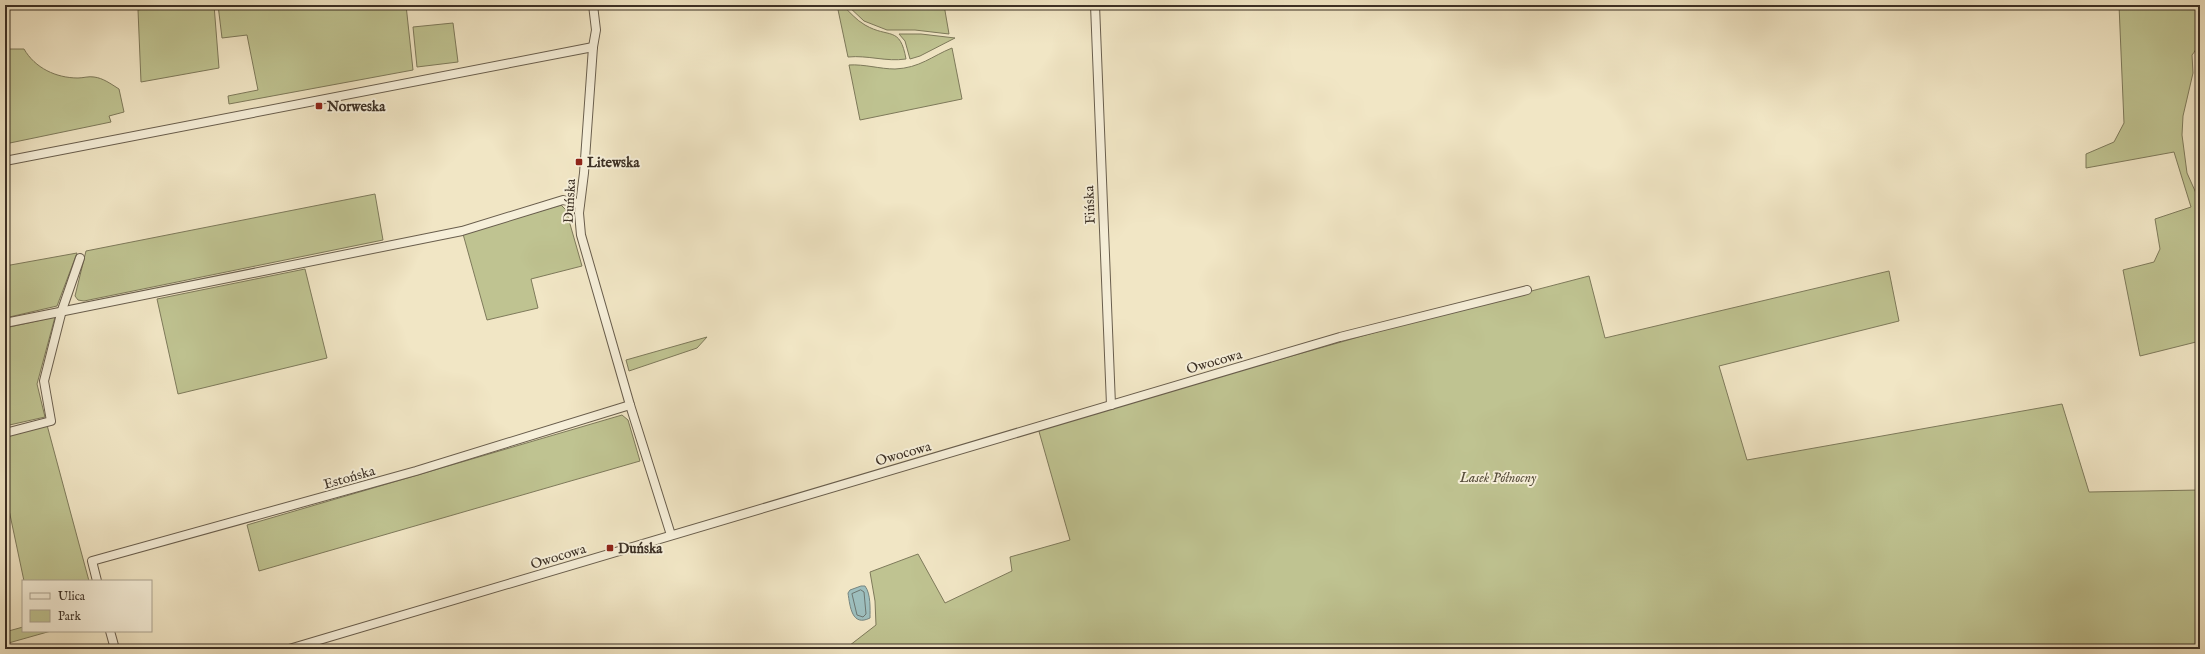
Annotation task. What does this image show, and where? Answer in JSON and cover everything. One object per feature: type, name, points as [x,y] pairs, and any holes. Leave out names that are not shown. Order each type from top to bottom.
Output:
[{"type":"street","points":[[5,161],[593,47],[596,30],[593,5]]},
{"type":"street","name":"Fińska","points":[[1095,5],[1111,405]]},
{"type":"street","name":"Duńska","points":[[593,47],[584,173],[580,204],[583,243],[630,405],[671,535]]},
{"type":"street","points":[[5,323],[62,310],[462,231],[563,200],[580,204]]},
{"type":"street","points":[[5,433],[51,421],[44,381],[62,310],[80,258]]},
{"type":"street","name":"Owocowa","points":[[289,649],[1340,337],[1527,290]]},
{"type":"street","name":"Estońska","points":[[97,580],[92,562],[416,472],[630,405]]},
{"type":"street","points":[[110,632],[115,649]]},
{"type":"green space","points":[[166,5],[214,5],[219,68],[141,82],[138,10]]},
{"type":"green space","points":[[218,5],[406,5],[413,70],[229,104],[228,96],[258,90],[247,35],[222,38]]},
{"type":"green space","points":[[837,5],[842,5],[865,25],[897,37],[904,48],[906,59],[891,60],[848,57]]},
{"type":"green space","points":[[847,5],[944,5],[949,34],[915,30],[887,30],[864,21]]},
{"type":"green space","points":[[2119,5],[2200,5],[2200,38],[2196,50],[2192,55],[2193,73],[2183,116],[2182,135],[2187,173],[2200,202],[2200,341],[2140,356],[2123,270],[2154,262],[2160,249],[2155,219],[2191,207],[2174,152],[2086,168],[2086,154],[2114,142],[2124,123]]},
{"type":"green space","points":[[453,23],[458,62],[417,67],[413,27]]},
{"type":"green space","points":[[899,34],[921,34],[955,38],[920,56],[910,59],[905,41]]},
{"type":"green space","points":[[952,48],[962,99],[860,120],[849,65],[889,69],[904,68],[919,64]]},
{"type":"green space","points":[[5,49],[24,49],[40,67],[54,74],[70,78],[94,77],[107,82],[119,89],[124,112],[109,116],[111,122],[5,144]]},
{"type":"green space","points":[[375,194],[383,240],[84,301],[78,300],[75,296],[86,251]]},
{"type":"green space","points":[[561,205],[566,210],[582,266],[531,279],[538,308],[487,320],[463,234]]},
{"type":"green space","points":[[77,253],[57,306],[5,318],[5,266]]},
{"type":"green space","points":[[305,269],[327,358],[178,394],[157,299]]},
{"type":"green space","name":"Lasek Północny","points":[[1889,271],[1899,321],[1719,366],[1747,460],[2062,404],[2089,492],[2200,490],[2200,649],[845,649],[876,625],[875,601],[870,572],[918,554],[945,603],[1012,571],[1010,557],[1070,540],[1038,428],[1401,325],[1589,276],[1605,338]]},
{"type":"green space","points":[[55,317],[37,384],[45,417],[5,426],[5,328]]},
{"type":"green space","points":[[707,337],[697,348],[629,371],[626,360]]},
{"type":"green space","points":[[622,415],[628,420],[640,461],[259,571],[247,525]]},
{"type":"green space","points":[[47,425],[89,580],[24,580],[5,491],[5,435]]},
{"type":"green space","points":[[22,627],[22,632],[47,632],[5,644],[5,632]]},
{"type":"water","points":[[865,586],[867,589],[870,602],[870,618],[864,620],[859,620],[853,614],[848,593],[850,590]]},
{"type":"place","name":"Norweska","points":[[319,106]]},
{"type":"place","name":"Litewska","points":[[579,162]]},
{"type":"place","name":"Duńska","points":[[610,548]]}]
